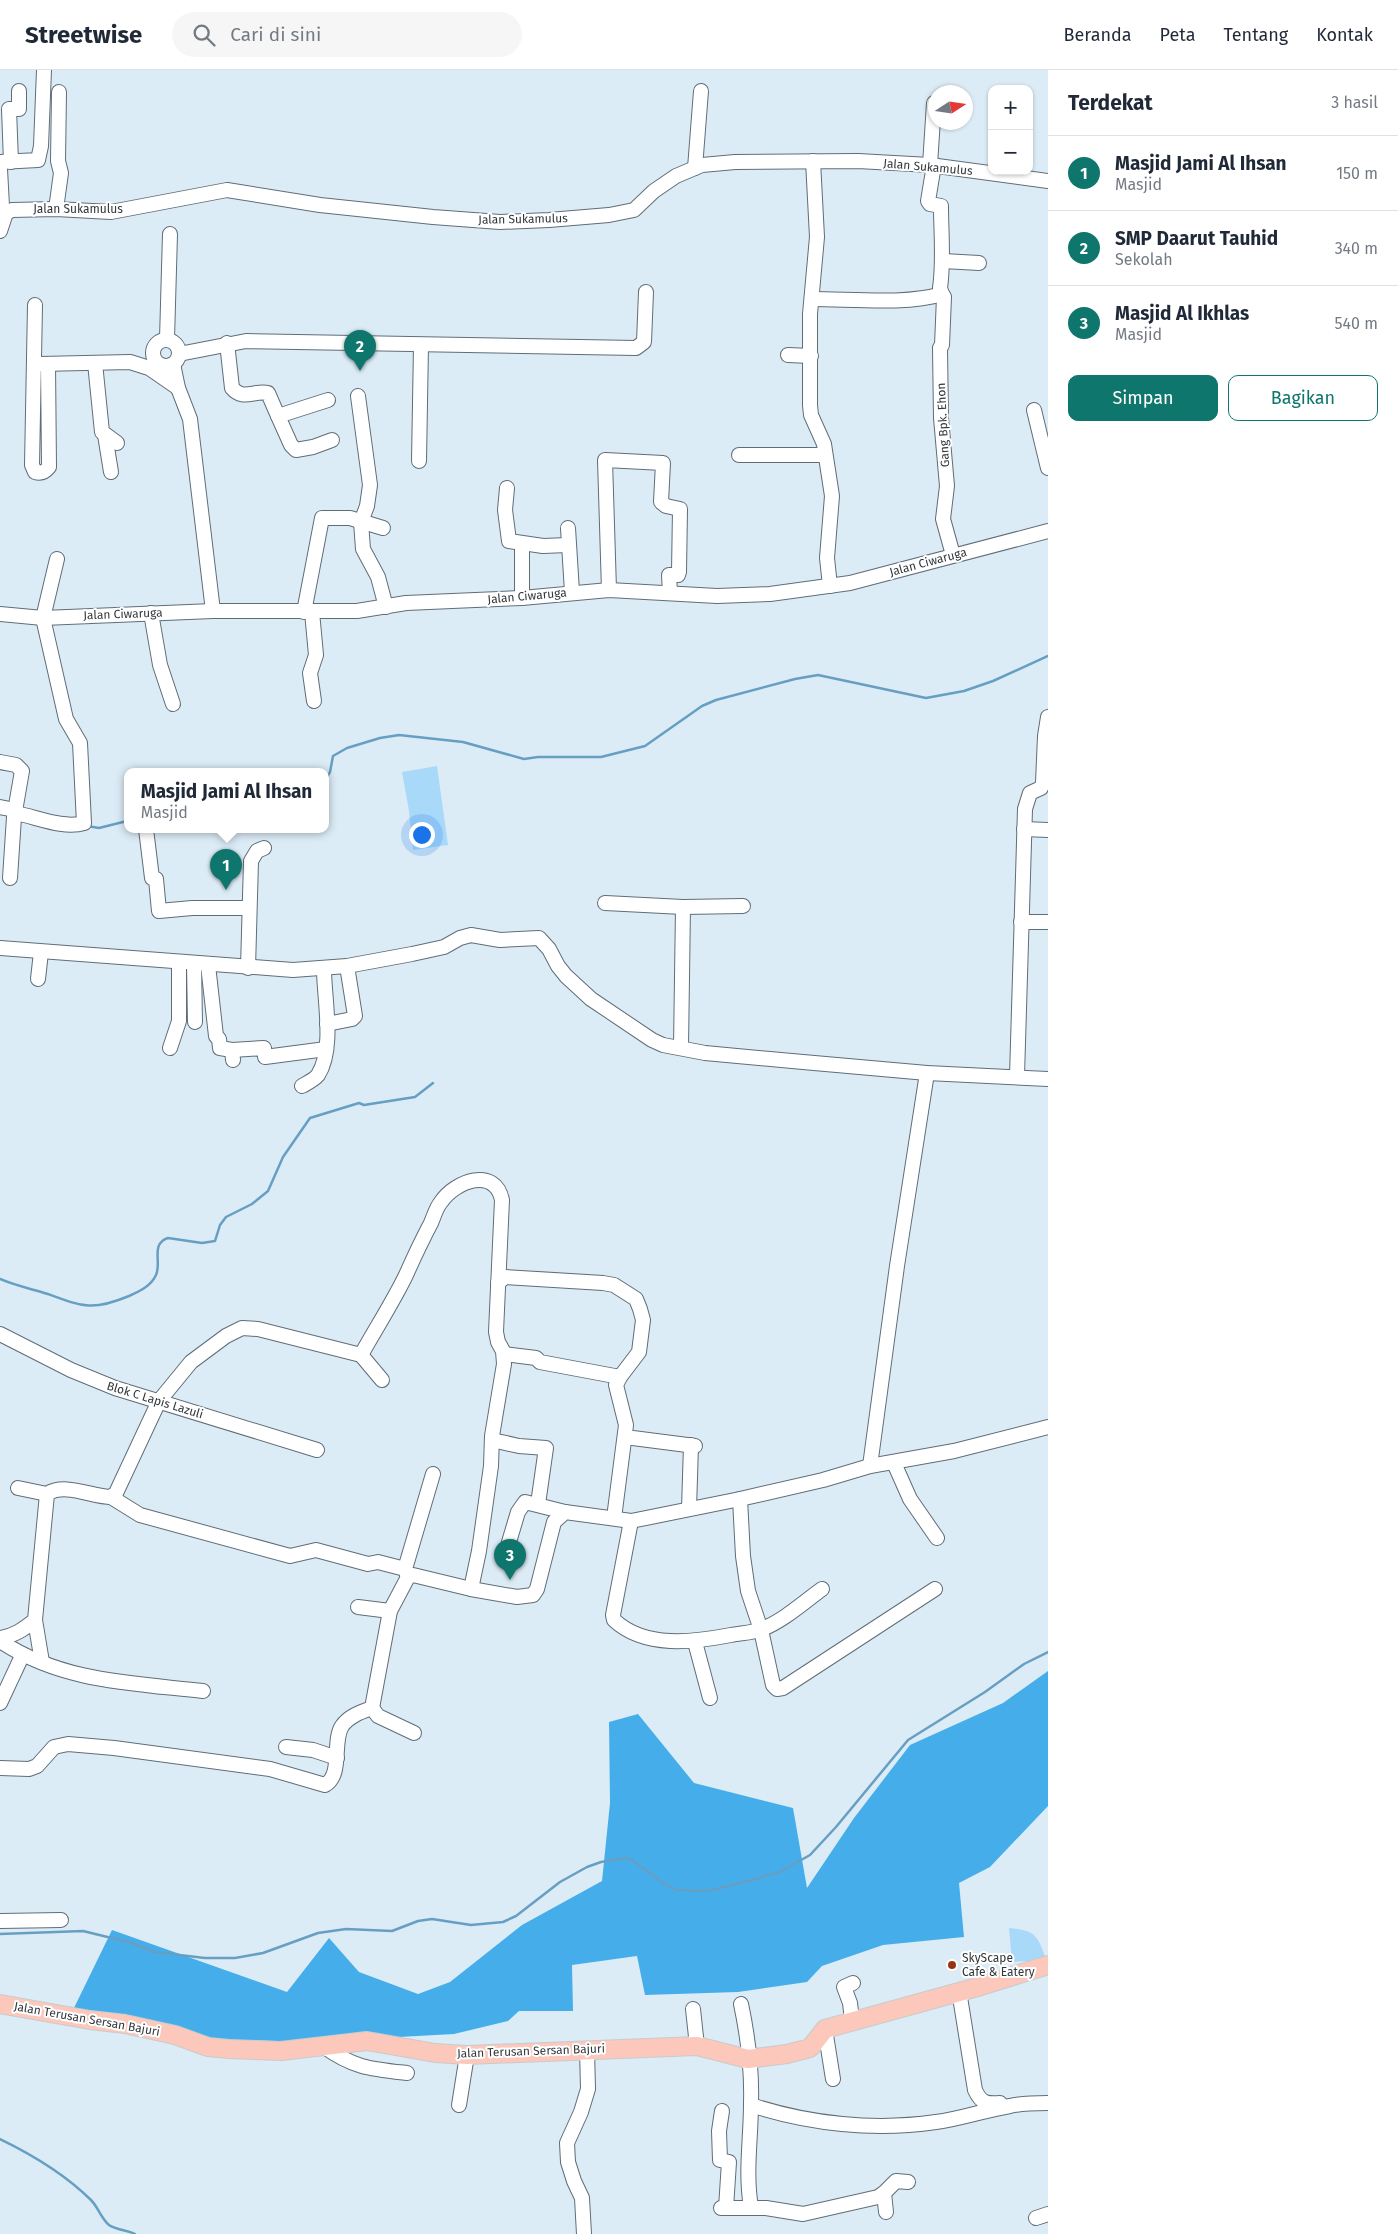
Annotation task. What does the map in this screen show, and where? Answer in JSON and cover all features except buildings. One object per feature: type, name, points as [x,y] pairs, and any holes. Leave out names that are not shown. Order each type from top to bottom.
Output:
[{"type":"main road","points":[[824,2029],[1048,1965]]},
{"type":"main road","name":"Jalan Terusan Sersan Bajuri","points":[[0,2004],[90,2020],[125,2024],[175,2035],[208,2046],[281,2051],[367,2041],[435,2053],[467,2055],[696,2046],[748,2059],[787,2054],[810,2048],[824,2029]]},
{"type":"street","points":[[4,164],[38,160],[41,146],[44,70]]},
{"type":"street","points":[[0,231],[6,214],[2,206],[9,109],[18,109],[19,91]]},
{"type":"street","points":[[695,168],[701,91]]},
{"type":"street","points":[[56,209],[61,173],[58,155],[59,92]]},
{"type":"street","points":[[932,165],[933,130]]},
{"type":"street","points":[[813,161],[817,237],[810,314],[811,416],[824,444],[832,496],[827,558],[830,586]]},
{"type":"street","name":"Jalan Sukamulus","points":[[6,214],[12,210],[56,209],[111,212],[227,190],[320,205],[433,217],[500,222],[549,220],[609,215],[634,210],[654,191],[676,176],[702,165],[735,162],[813,161],[932,165],[1048,181]]},
{"type":"street","name":"Gang Bpk. Ehon","points":[[932,165],[928,201],[930,204],[941,206],[944,261],[940,288],[944,297],[942,345],[940,348],[941,418],[947,486],[942,519],[953,555]]},
{"type":"street","points":[[167,340],[170,234]]},
{"type":"street","points":[[944,261],[979,263]]},
{"type":"street","points":[[213,611],[190,419],[178,388],[176,359],[177,346],[167,340],[162,340],[155,345],[154,358],[164,366],[176,359],[227,343],[246,341],[636,348],[644,342],[646,292]]},
{"type":"street","points":[[812,299],[919,299],[942,294]]},
{"type":"street","points":[[35,305],[41,364],[49,467],[42,473],[34,472],[32,465],[41,364]]},
{"type":"street","points":[[227,343],[232,388],[237,394],[242,396],[268,393],[291,445],[296,450],[313,448],[332,440]]},
{"type":"street","points":[[419,460],[421,344]]},
{"type":"street","points":[[788,355],[810,356]]},
{"type":"street","points":[[41,364],[120,361],[138,363],[149,368],[178,388]]},
{"type":"street","points":[[95,363],[102,425],[112,472]]},
{"type":"street","points":[[358,396],[370,485],[361,522],[363,549],[378,577],[386,607]]},
{"type":"street","points":[[278,416],[328,400]]},
{"type":"street","points":[[1034,410],[1048,468]]},
{"type":"street","points":[[105,435],[117,443]]},
{"type":"street","points":[[739,455],[826,455]]},
{"type":"street","points":[[609,590],[605,460],[638,461],[663,463],[661,502],[666,506],[680,509],[679,572],[678,575],[669,575],[670,593]]},
{"type":"street","points":[[507,488],[505,510],[508,541],[522,544],[568,545]]},
{"type":"street","points":[[314,701],[310,673],[316,655],[308,612],[322,518],[345,518],[383,528]]},
{"type":"street","points":[[568,528],[572,592]]},
{"type":"street","name":"Jalan Ciwaruga","points":[[0,614],[43,618],[213,611],[357,611],[406,604],[522,598],[609,590],[717,596],[770,594],[850,583],[1048,531]]},
{"type":"street","points":[[522,544],[522,598]]},
{"type":"street","points":[[0,807],[59,824],[76,825],[84,823],[80,744],[66,718],[43,618],[57,559]]},
{"type":"street","points":[[151,613],[160,666],[174,704]]},
{"type":"street","points":[[1016,1076],[1021,982],[1024,829],[1027,799],[1030,793],[1041,788],[1043,783],[1045,736],[1048,717]]},
{"type":"street","points":[[0,762],[16,764],[21,768],[22,775],[15,811],[10,878]]},
{"type":"street","points":[[1024,829],[1048,830]]},
{"type":"street","points":[[146,833],[152,878],[156,879],[158,892],[158,911],[192,908],[249,908]]},
{"type":"street","points":[[248,968],[251,861],[258,851],[264,848]]},
{"type":"street","points":[[605,903],[683,907],[744,906]]},
{"type":"street","points":[[682,1047],[683,907]]},
{"type":"street","points":[[1021,922],[1048,922]]},
{"type":"street","points":[[0,948],[41,952],[84,953],[273,970],[324,969],[347,966],[444,947],[460,938],[471,935],[500,940],[539,938],[549,949],[566,976],[598,1004],[652,1040],[663,1045],[712,1053],[927,1072],[1048,1079]]},
{"type":"street","points":[[38,979],[41,952]]},
{"type":"street","points":[[170,1048],[179,1020],[179,963]]},
{"type":"street","points":[[195,1022],[201,965]]},
{"type":"street","points":[[201,965],[220,1048],[232,1055],[264,1048],[265,1057],[326,1050]]},
{"type":"street","points":[[327,1024],[352,1019],[354,1016],[347,966]]},
{"type":"street","points":[[302,1086],[316,1077],[322,1067],[326,1050],[327,1024],[324,969]]},
{"type":"street","points":[[870,1466],[897,1266],[927,1072]]},
{"type":"street","points":[[361,1355],[405,1277],[441,1201],[454,1190],[470,1181],[488,1180],[494,1182],[500,1189],[502,1200],[496,1332],[498,1342],[504,1354],[502,1381],[492,1440],[486,1503],[471,1589]]},
{"type":"street","points":[[498,1283],[505,1277],[603,1283],[622,1289],[636,1300],[643,1320],[639,1352],[620,1377],[616,1386],[625,1421],[625,1437],[614,1518]]},
{"type":"street","points":[[111,1497],[116,1492],[159,1401],[191,1362],[226,1336],[242,1328],[258,1329],[361,1355],[382,1380]]},
{"type":"street","name":"Blok C Lapis Lazuli","points":[[0,1334],[71,1370],[115,1388],[317,1450]]},
{"type":"street","points":[[504,1354],[536,1358],[540,1362],[620,1377]]},
{"type":"street","points":[[509,1542],[520,1508],[525,1502],[565,1512],[631,1521],[823,1480],[870,1466],[954,1451],[1048,1427]]},
{"type":"street","points":[[625,1437],[693,1446],[689,1509]]},
{"type":"street","points":[[492,1440],[519,1446],[546,1448],[538,1504]]},
{"type":"street","points":[[894,1463],[910,1499],[937,1538]]},
{"type":"street","points":[[414,1733],[378,1716],[372,1708],[390,1611],[407,1573],[433,1474]]},
{"type":"street","points":[[18,1488],[47,1494],[52,1491],[61,1490],[111,1497],[140,1515],[290,1556],[316,1550],[368,1564],[378,1562],[413,1575],[471,1589],[517,1597],[533,1595],[537,1589],[554,1522],[565,1512]]},
{"type":"street","points":[[42,1662],[34,1620],[47,1494]]},
{"type":"street","points":[[740,1499],[743,1556],[748,1590],[761,1630],[773,1684],[780,1689],[935,1589]]},
{"type":"street","points":[[631,1521],[614,1620],[619,1626],[635,1633],[664,1641],[695,1642],[761,1630],[822,1589]]},
{"type":"street","points":[[358,1607],[390,1611]]},
{"type":"street","points":[[0,1640],[23,1630],[34,1620]]},
{"type":"street","points":[[0,1640],[22,1656],[67,1673],[102,1680],[203,1691]]},
{"type":"street","points":[[695,1642],[710,1698]]},
{"type":"street","points":[[0,1703],[22,1656]]},
{"type":"street","points":[[0,1768],[29,1769],[37,1766],[54,1747],[68,1744],[124,1749],[270,1770],[325,1785],[332,1778],[337,1758],[337,1739],[342,1726],[351,1717],[372,1708]]},
{"type":"street","points":[[286,1746],[313,1750],[337,1758]]},
{"type":"street","points":[[0,1921],[61,1920]]},
{"type":"street","points":[[852,2020],[850,2003],[844,1987],[853,1983]]},
{"type":"street","points":[[959,1991],[975,2090],[980,2100],[989,2104],[1002,2103],[1010,2106]]},
{"type":"street","points":[[741,2004],[747,2034],[748,2059],[751,2067],[747,2172],[751,2207]]},
{"type":"street","points":[[692,2009],[696,2046]]},
{"type":"street","points":[[824,2029],[833,2079]]},
{"type":"street","points":[[323,2046],[345,2061],[364,2068],[406,2074]]},
{"type":"street","points":[[584,2234],[582,2198],[568,2162],[567,2143],[581,2112],[588,2088],[587,2049]]},
{"type":"street","points":[[459,2105],[467,2055]]},
{"type":"street","points":[[751,2105],[788,2116],[826,2123],[901,2125],[957,2119],[1010,2106],[1048,2103]]},
{"type":"street","points":[[722,2111],[719,2134],[720,2160],[729,2162],[724,2208],[751,2207],[802,2214],[878,2197],[896,2181],[908,2182]]},
{"type":"street","points":[[884,2193],[886,2212]]},
{"type":"shaded area","points":[[437,766],[448,845],[413,850],[402,772]]},
{"type":"shaded area","points":[[1048,1671],[1048,1806],[990,1867],[959,1883],[964,1937],[883,1945],[822,1966],[807,1982],[738,1992],[645,1995],[637,1956],[572,1965],[573,2011],[519,2011],[508,2021],[454,2034],[307,2042],[212,2039],[72,2012],[112,1930],[287,1992],[329,1938],[359,1972],[418,1994],[450,1982],[522,1925],[602,1881],[610,1803],[609,1722],[638,1714],[694,1783],[793,1808],[807,1888],[854,1818],[910,1745],[1003,1703]]},
{"type":"shaded area","points":[[1009,1928],[1025,1930],[1034,1935],[1038,1939],[1046,1960],[1012,1962]]},
{"type":"waterway","points":[[329,774],[333,756],[347,748],[380,738],[399,735],[463,742],[524,759],[538,757],[601,757],[645,746],[702,706],[716,700],[795,679],[818,675],[926,698],[964,691],[993,681],[1048,656]]},
{"type":"waterway","points":[[87,826],[99,828],[124,822]]},
{"type":"waterway","points":[[0,1279],[88,1306],[106,1304],[129,1296],[145,1288],[154,1279],[158,1270],[159,1244],[168,1238],[202,1243],[215,1241],[220,1225],[226,1217],[252,1204],[268,1191],[283,1157],[310,1118],[359,1103],[364,1105],[415,1097],[433,1083]]},
{"type":"waterway","points":[[0,1934],[83,1931],[132,1943],[154,1952],[205,1958],[235,1958],[263,1953],[318,1933],[346,1929],[392,1931],[418,1921],[432,1919],[471,1925],[503,1922],[516,1916],[560,1882],[587,1867],[601,1862],[625,1858],[632,1860],[663,1883],[677,1890],[708,1891],[752,1880],[780,1872],[810,1855],[836,1827],[908,1740],[985,1692],[1024,1664],[1048,1652]]},
{"type":"waterway","points":[[0,2139],[36,2158],[59,2173],[91,2200],[109,2225],[135,2234]]},
{"type":"place","name":"SMP Daarut Tauhid","points":[[360,371]]},
{"type":"place","name":"Masjid Jami Al Ihsan","points":[[226,890]]},
{"type":"place","name":"Masjid Al Ikhlas","points":[[510,1580]]},
{"type":"place","name":"SkyScape Cafe & Eatery","points":[[952,1965]]}]
